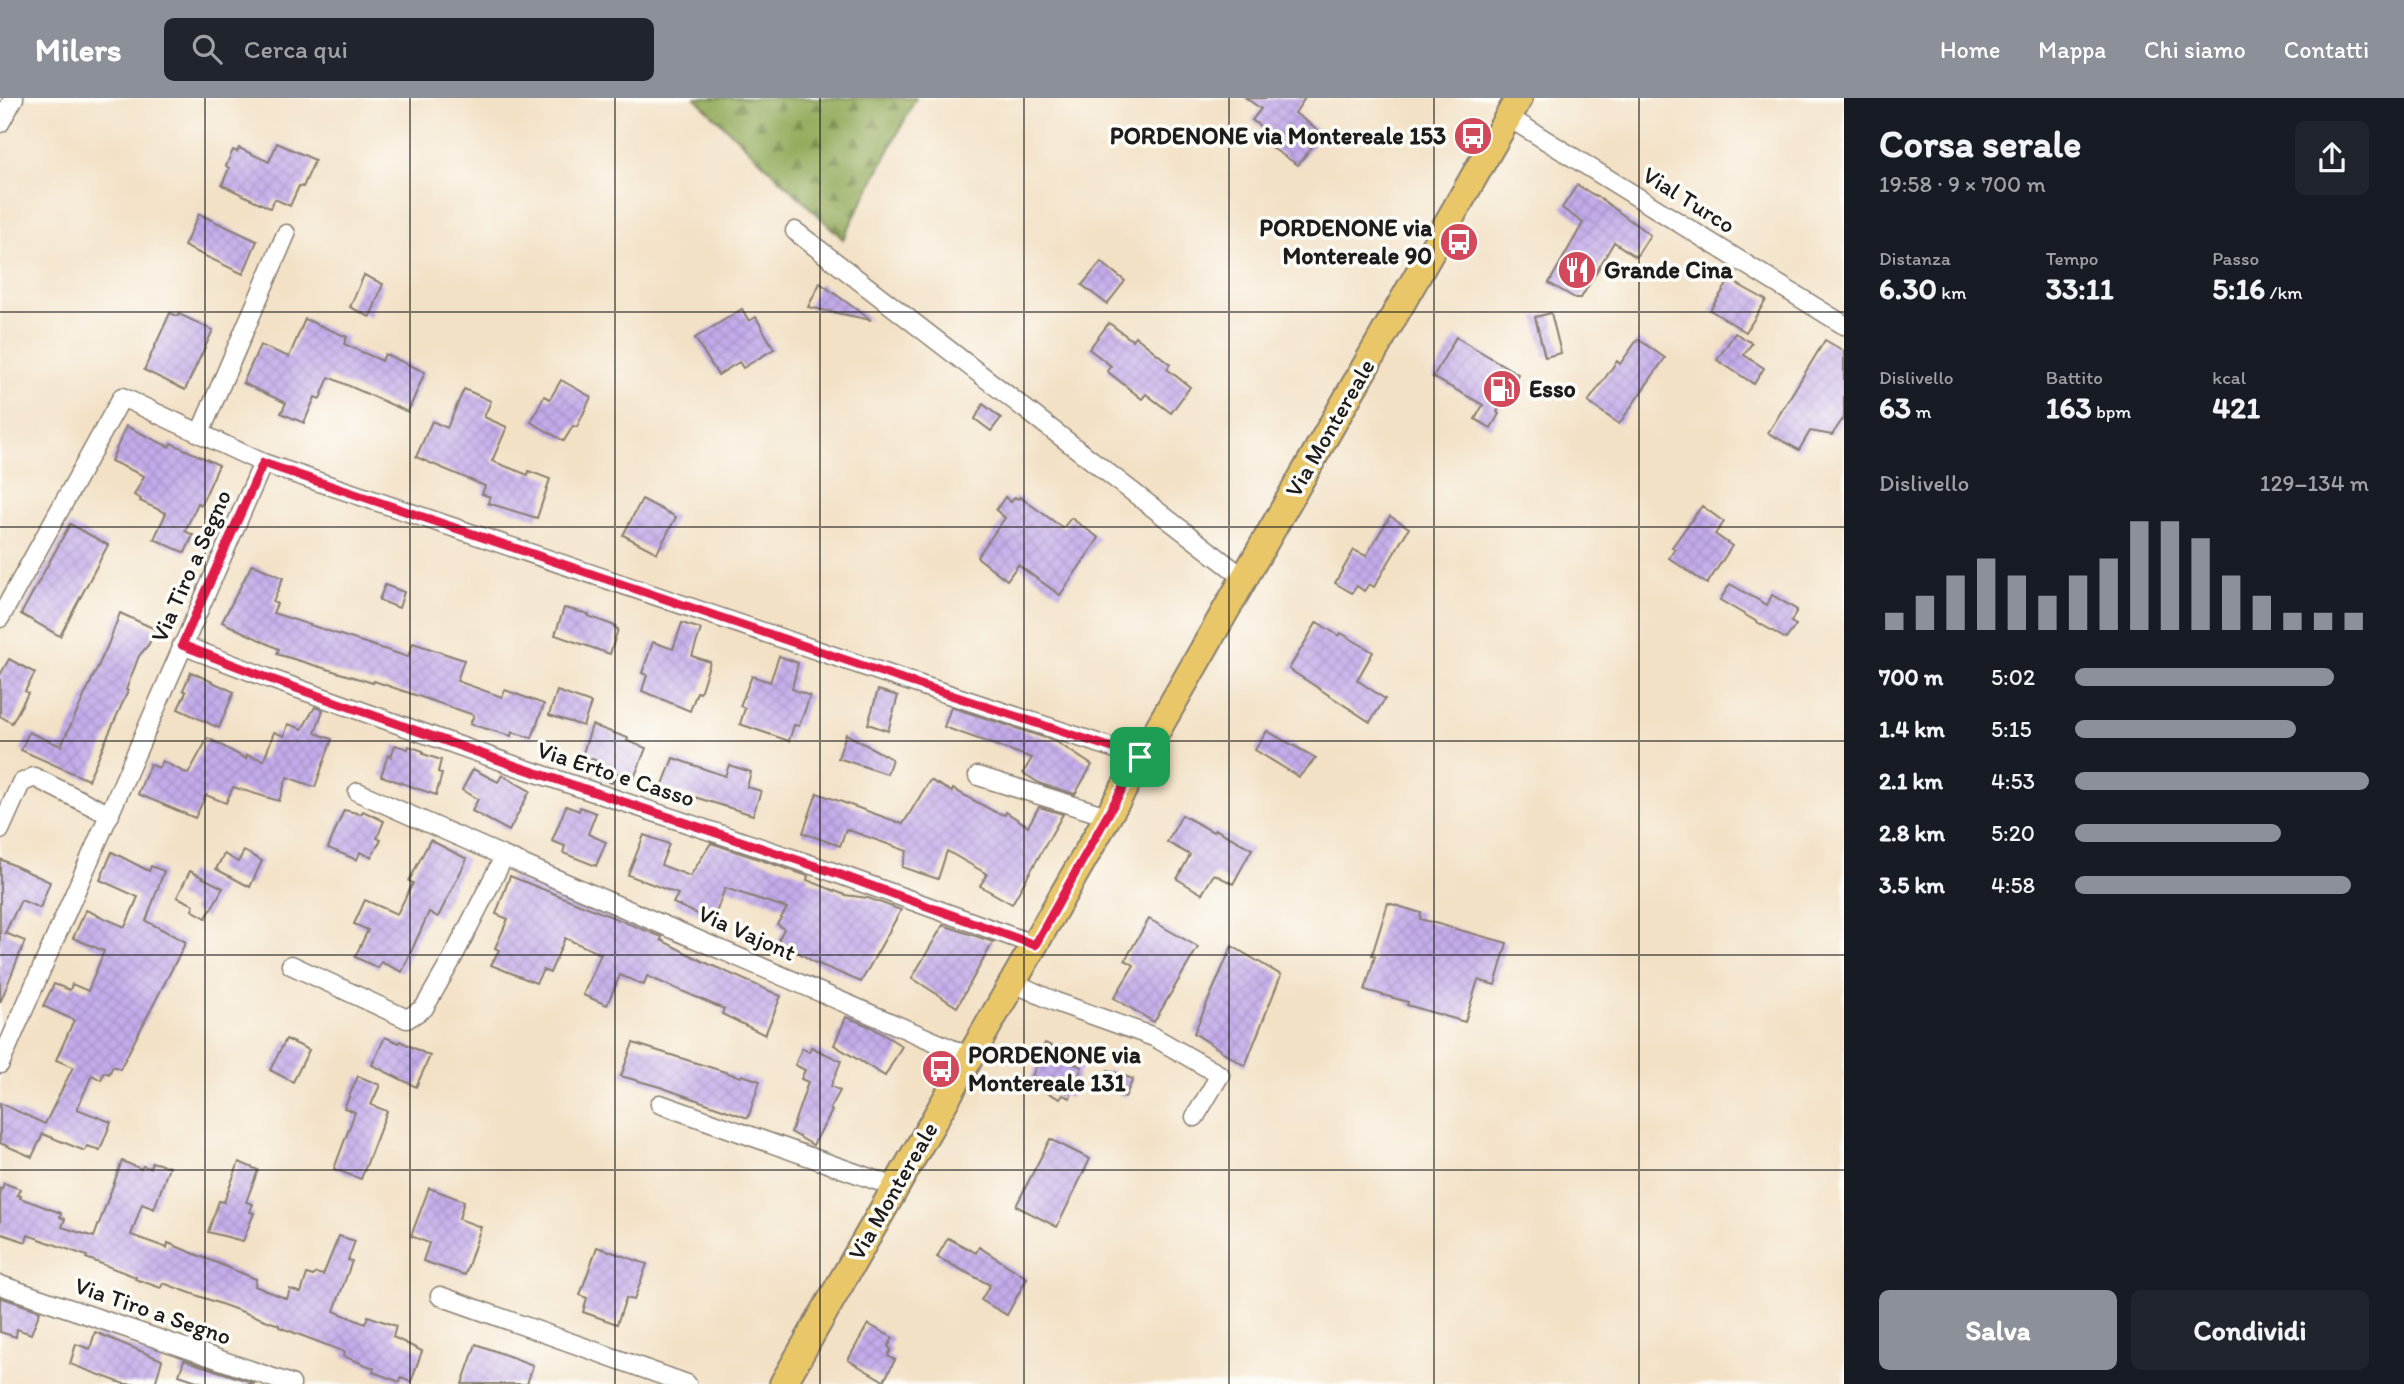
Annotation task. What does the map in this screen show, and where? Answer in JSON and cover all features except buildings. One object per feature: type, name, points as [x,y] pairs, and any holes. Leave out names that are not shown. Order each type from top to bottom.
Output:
[{"type":"main road","name":"Via Montereale","points":[[783,1384],[1514,107]]},
{"type":"street","points":[[0,123],[14,98]]},
{"type":"street","name":"Vial Turco","points":[[1514,107],[1844,325]]},
{"type":"street","points":[[795,231],[1244,578]]},
{"type":"street","points":[[200,433],[286,234]]},
{"type":"street","points":[[0,618],[122,397],[263,463],[1140,757]]},
{"type":"street","name":"Via Tiro a Segno","points":[[0,1063],[263,463]]},
{"type":"street","name":"Via Erto e Casso","points":[[182,645],[516,766],[830,871],[1035,945]]},
{"type":"street","points":[[978,776],[1107,816]]},
{"type":"street","points":[[0,830],[21,783],[34,777],[110,815]]},
{"type":"street","name":"Via Vajont","points":[[358,792],[970,1057]]},
{"type":"street","points":[[291,965],[407,1019],[424,1009],[504,857]]},
{"type":"street","points":[[1012,982],[1056,1002],[1154,1037],[1220,1075],[1195,1117]]},
{"type":"street","points":[[660,1104],[895,1187]]},
{"type":"street","name":"Via Tiro a Segno","points":[[0,1285],[291,1384]]},
{"type":"street","points":[[440,1296],[687,1384]]},
{"type":"green space","points":[[695,98],[916,98],[843,239]]},
{"type":"place","name":"PORDENONE via Montereale 153","points":[[1473,136]]},
{"type":"place","name":"PORDENONE via Montereale 90","points":[[1459,242]]},
{"type":"place","name":"Grande Cina","points":[[1577,270]]},
{"type":"place","name":"Esso","points":[[1502,389]]},
{"type":"place","name":"PORDENONE via Montereale 131","points":[[941,1069]]},
{"type":"route","points":[[263,463],[1140,757],[1035,945],[830,871],[516,766],[182,645],[263,463]]}]
